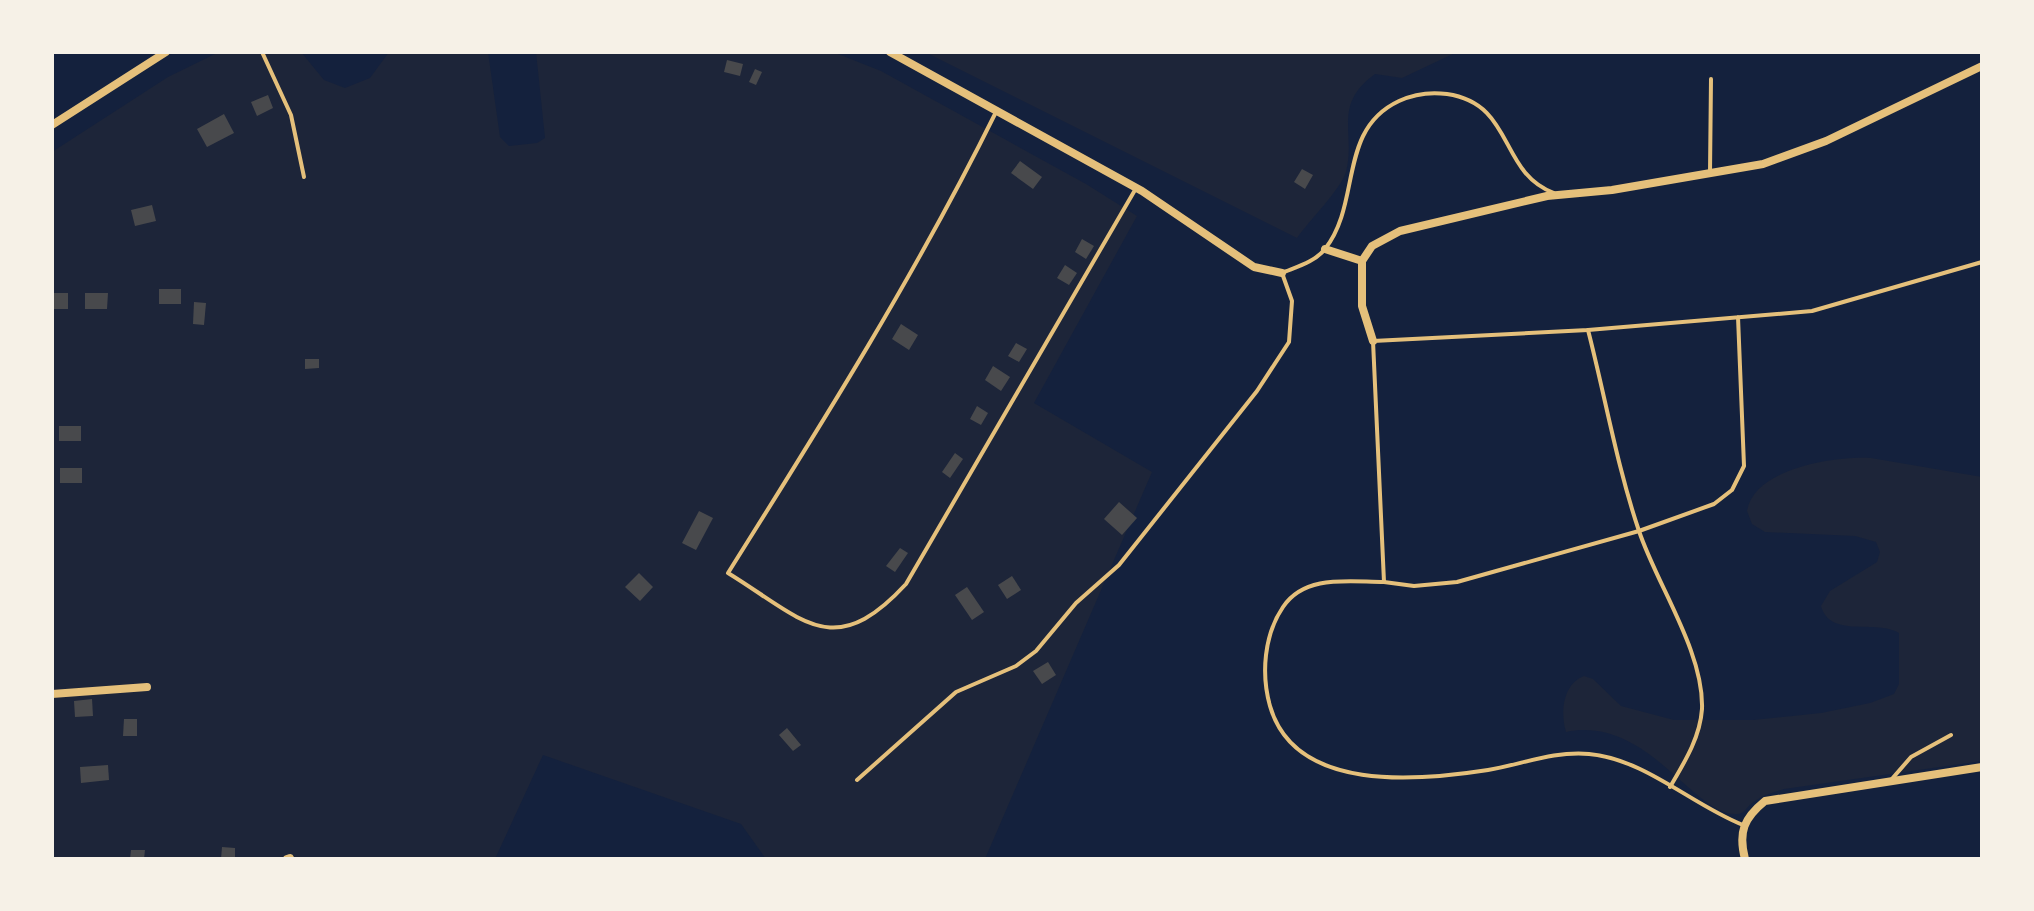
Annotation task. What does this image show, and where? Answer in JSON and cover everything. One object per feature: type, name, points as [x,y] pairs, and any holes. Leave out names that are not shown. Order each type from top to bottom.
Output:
[{"type":"street","points":[[52,125],[166,52]]},
{"type":"street","points":[[890,52],[1136,187],[1254,267],[1282,273]]},
{"type":"street","points":[[1373,341],[1362,306],[1362,261],[1372,246],[1400,231],[1560,195],[1763,164],[1826,141],[1982,66]]},
{"type":"street","points":[[1325,249],[1362,261]]},
{"type":"street","points":[[52,694],[147,687]]},
{"type":"street","points":[[1745,859],[1741,842],[1743,825],[1750,813],[1765,801],[1982,767]]},
{"type":"lane","points":[[262,52],[291,115],[304,177]]},
{"type":"lane","points":[[1710,174],[1711,79]]},
{"type":"lane","points":[[857,780],[956,692],[1016,666],[1036,651],[1076,603],[1119,565],[1257,391],[1289,342],[1292,301],[1282,273],[1314,259],[1325,249],[1339,222],[1362,134],[1383,110],[1422,94],[1460,96],[1489,111],[1522,172],[1540,188],[1560,195]]},
{"type":"lane","points":[[997,110],[942,222],[832,409],[728,573],[812,625],[834,629],[856,626],[881,612],[906,584],[1136,187]]},
{"type":"lane","points":[[1384,582],[1373,341],[1588,330],[1812,311],[1982,262]]},
{"type":"lane","points":[[1738,317],[1744,466],[1732,490],[1714,504],[1639,531],[1457,582],[1414,586],[1384,582],[1305,586],[1292,595],[1274,623],[1265,673],[1269,702],[1280,731],[1304,756],[1347,772],[1429,778],[1493,769],[1544,755],[1591,754],[1630,764],[1743,825]]},
{"type":"lane","points":[[1588,330],[1639,531],[1694,662],[1702,707],[1691,751],[1670,787]]},
{"type":"lane","points":[[1891,780],[1911,757],[1951,735]]},
{"type":"shaded area","points":[[219,52],[301,52],[324,80],[345,88],[370,78],[389,52],[488,52],[500,137],[509,146],[537,143],[545,138],[536,52],[833,52],[881,71],[1086,184],[1137,216],[1034,403],[1152,472],[985,859],[766,859],[741,824],[543,755],[495,859],[52,859],[52,152],[168,77]]},
{"type":"shaded area","points":[[925,52],[1457,52],[1402,78],[1375,74],[1362,86],[1350,108],[1346,172],[1297,238]]},
{"type":"shaded area","points":[[1871,458],[1982,477],[1982,761],[1784,789],[1763,796],[1737,814],[1721,811],[1704,800],[1645,751],[1621,738],[1595,731],[1566,732],[1563,716],[1567,692],[1584,676],[1593,679],[1621,706],[1674,720],[1753,720],[1821,713],[1870,703],[1894,694],[1899,684],[1899,633],[1890,629],[1834,622],[1826,616],[1821,606],[1830,591],[1877,562],[1880,552],[1876,542],[1855,536],[1765,532],[1752,524],[1747,511],[1753,496],[1764,484],[1780,475],[1838,459]]},
{"type":"building","points":[[727,60],[743,64],[740,76],[724,72]]},
{"type":"building","points":[[755,69],[762,72],[756,85],[749,82]]},
{"type":"building","points":[[268,95],[273,108],[257,116],[251,102]]},
{"type":"building","points":[[224,114],[234,133],[207,147],[197,129]]},
{"type":"building","points":[[1020,161],[1042,177],[1033,189],[1011,173]]},
{"type":"building","points":[[1302,169],[1313,175],[1305,189],[1294,182]]},
{"type":"building","points":[[152,205],[156,221],[135,226],[131,210]]},
{"type":"building","points":[[1082,239],[1094,246],[1086,259],[1075,252]]},
{"type":"building","points":[[1065,265],[1077,273],[1069,285],[1057,278]]},
{"type":"building","points":[[159,289],[181,289],[181,304],[159,304]]},
{"type":"building","points":[[52,293],[68,293],[68,309],[52,309]]},
{"type":"building","points":[[85,293],[108,293],[107,309],[85,309]]},
{"type":"building","points":[[194,302],[206,303],[204,325],[193,324]]},
{"type":"building","points":[[901,324],[918,335],[909,350],[892,339]]},
{"type":"building","points":[[1016,343],[1027,349],[1019,362],[1008,356]]},
{"type":"building","points":[[305,359],[319,359],[319,368],[305,369]]},
{"type":"building","points":[[993,366],[1010,377],[1001,391],[985,380]]},
{"type":"building","points":[[977,406],[988,413],[981,425],[970,419]]},
{"type":"building","points":[[59,426],[81,426],[81,441],[59,441]]},
{"type":"building","points":[[955,453],[963,459],[950,478],[942,472]]},
{"type":"building","points":[[60,468],[82,468],[82,483],[60,483]]},
{"type":"building","points":[[1119,502],[1137,518],[1122,535],[1104,519]]},
{"type":"building","points":[[699,511],[713,518],[696,550],[682,543]]},
{"type":"building","points":[[900,548],[908,553],[895,572],[886,566]]},
{"type":"building","points":[[639,573],[653,587],[640,601],[625,587]]},
{"type":"building","points":[[1012,576],[1021,590],[1007,599],[998,585]]},
{"type":"building","points":[[967,587],[984,612],[972,620],[955,595]]},
{"type":"building","points":[[1048,662],[1056,675],[1042,684],[1033,671]]},
{"type":"building","points":[[92,699],[93,716],[75,717],[74,701]]},
{"type":"building","points":[[124,719],[137,719],[137,736],[123,736]]},
{"type":"building","points":[[787,728],[801,745],[793,751],[779,735]]},
{"type":"building","points":[[108,765],[109,780],[81,783],[80,767]]},
{"type":"building","points":[[222,847],[235,848],[235,859],[221,859]]},
{"type":"building","points":[[131,850],[145,850],[144,859],[130,859]]}]
